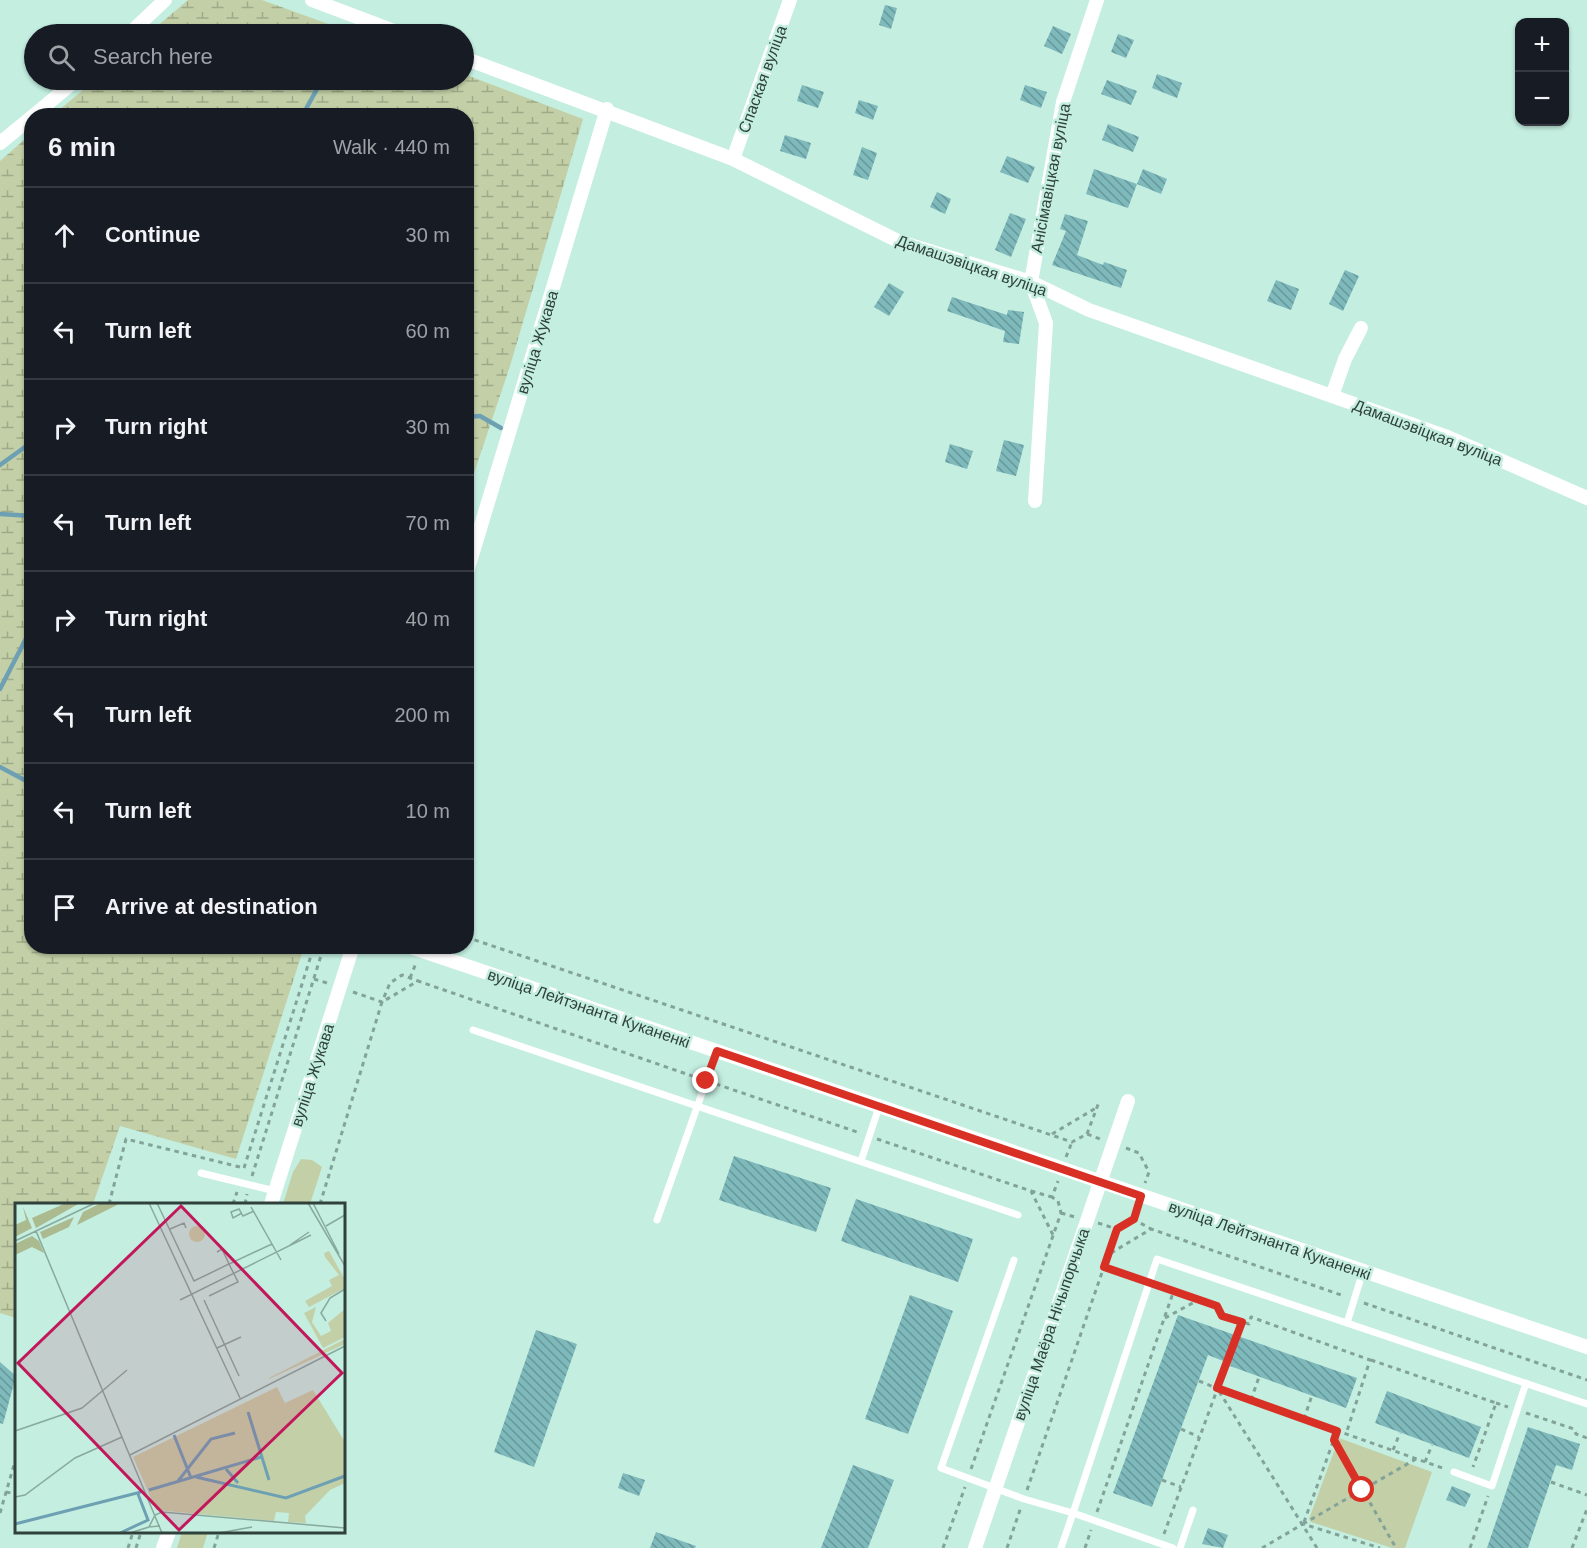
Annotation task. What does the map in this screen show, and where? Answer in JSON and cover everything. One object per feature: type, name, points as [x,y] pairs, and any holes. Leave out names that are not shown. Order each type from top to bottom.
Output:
[{"type":"street","points":[[140,24],[165,0]]},
{"type":"street","points":[[312,0],[376,24]]},
{"type":"street","name":"Спаская вуліца","points":[[733,159],[790,0]]},
{"type":"street","name":"Анісімавіцкая вуліца","points":[[1031,282],[1063,102],[1097,0]]},
{"type":"street","name":"Дамашэвіцкая вуліца","points":[[474,62],[733,159],[900,242],[1031,282],[1089,310],[1445,436],[1587,498]]},
{"type":"street","points":[[42,108],[63,90]]},
{"type":"street","name":"вуліца Жукава","points":[[474,549],[607,110]]},
{"type":"street","points":[[0,143],[24,123]]},
{"type":"street","points":[[1031,282],[1046,323],[1035,501]]},
{"type":"street","points":[[1332,396],[1345,359],[1361,328]]},
{"type":"street","name":"вуліца Жукава","points":[[273,1198],[351,954]]},
{"type":"street","name":"вуліца Лейтэнанта Куканенкі","points":[[432,954],[1061,1170],[1100,1181],[1587,1347]]},
{"type":"street","name":"вуліца Маёра Нічыпорчыка","points":[[975,1548],[1128,1101]]},
{"type":"street","points":[[163,1548],[168,1533]]},
{"type":"lane","points":[[473,1030],[1018,1215]]},
{"type":"lane","points":[[657,1221],[717,1051]]},
{"type":"lane","points":[[861,1161],[879,1107]]},
{"type":"lane","points":[[201,1173],[249,1185],[273,1198]]},
{"type":"lane","points":[[1061,1548],[1157,1259],[1587,1404]]},
{"type":"lane","points":[[1014,1260],[941,1468],[1024,1499],[1073,1513],[1173,1548]]},
{"type":"lane","points":[[1347,1323],[1363,1271]]},
{"type":"lane","points":[[1454,1472],[1492,1486],[1526,1383]]},
{"type":"lane","points":[[1180,1548],[1193,1510]]},
{"type":"path","points":[[474,940],[1072,1142]]},
{"type":"path","points":[[240,1182],[311,954]]},
{"type":"path","points":[[245,1203],[322,954]]},
{"type":"path","points":[[314,979],[382,1002],[390,983],[402,975],[418,981]]},
{"type":"path","points":[[1052,1197],[1072,1142],[1087,1134],[1099,1102]]},
{"type":"path","points":[[1051,1135],[1096,1108]]},
{"type":"path","points":[[1007,1548],[1117,1229],[1134,1219],[1149,1172],[1139,1153],[1087,1134]]},
{"type":"path","points":[[109,1203],[126,1139],[244,1168]]},
{"type":"path","points":[[943,1548],[1061,1213],[1058,1201],[1031,1191]]},
{"type":"path","points":[[1134,1219],[1151,1229]]},
{"type":"path","points":[[1104,1267],[1217,1306],[1222,1316],[1249,1324],[1251,1317],[1574,1429],[1576,1434],[1587,1438]]},
{"type":"path","points":[[1085,1548],[1174,1290]]},
{"type":"path","points":[[1164,1319],[1200,1299]]},
{"type":"path","points":[[1160,1544],[1242,1322]]},
{"type":"path","points":[[1346,1434],[1370,1360]]},
{"type":"path","points":[[1251,1400],[1259,1377]]},
{"type":"path","points":[[1198,1381],[1454,1472]]},
{"type":"path","points":[[1217,1388],[1317,1548]]},
{"type":"path","points":[[1304,1419],[1312,1395]]},
{"type":"path","points":[[1469,1478],[1496,1403]]},
{"type":"path","points":[[1181,1429],[1199,1437]]},
{"type":"path","points":[[1303,1524],[1337,1431]]},
{"type":"path","points":[[1393,1450],[1400,1432]]},
{"type":"path","points":[[1334,1440],[1396,1548]]},
{"type":"path","points":[[1425,1462],[1432,1445]]},
{"type":"path","points":[[1262,1548],[1416,1459]]},
{"type":"path","points":[[0,1513],[15,1461]]},
{"type":"path","points":[[1162,1480],[1181,1487]]},
{"type":"path","points":[[1551,1482],[1587,1495]]},
{"type":"path","points":[[1470,1548],[1492,1486]]},
{"type":"path","points":[[6,1492],[15,1494]]},
{"type":"path","points":[[1572,1548],[1587,1509]]},
{"type":"path","points":[[1303,1524],[1380,1548]]},
{"type":"path","points":[[128,1548],[133,1533]]},
{"type":"path","points":[[136,1548],[141,1533]]},
{"type":"path","points":[[214,1548],[219,1533]]},
{"type":"green space","points":[[188,0],[262,0],[328,24],[160,24]]},
{"type":"green space","points":[[474,78],[583,119],[510,366],[474,473],[474,108],[61,108],[83,90],[474,90]]},
{"type":"green space","points":[[24,140],[24,954],[302,954],[236,1159],[120,1126],[93,1203],[15,1203],[15,1318],[0,1313],[0,161]]},
{"type":"green space","points":[[301,1159],[312,1160],[322,1167],[310,1203],[283,1203],[293,1172]]},
{"type":"green space","points":[[1339,1438],[1432,1472],[1405,1548],[1392,1548],[1311,1522],[1309,1519]]},
{"type":"green space","points":[[182,1533],[208,1533],[203,1548],[177,1548]]},
{"type":"building","points":[[885,5],[897,8],[891,29],[879,25]]},
{"type":"building","points":[[1053,26],[1071,34],[1062,54],[1044,46]]},
{"type":"building","points":[[1118,34],[1134,40],[1126,58],[1111,52]]},
{"type":"building","points":[[1157,74],[1182,83],[1177,98],[1152,88]]},
{"type":"building","points":[[1107,80],[1137,91],[1131,105],[1101,94]]},
{"type":"building","points":[[802,85],[824,92],[818,108],[797,101]]},
{"type":"building","points":[[1025,85],[1047,92],[1041,108],[1020,100]]},
{"type":"building","points":[[859,100],[878,106],[873,120],[855,113]]},
{"type":"building","points":[[1108,124],[1139,137],[1133,152],[1102,140]]},
{"type":"building","points":[[785,135],[811,143],[806,159],[780,151]]},
{"type":"building","points":[[862,147],[877,153],[868,180],[853,175]]},
{"type":"building","points":[[1007,156],[1035,167],[1028,183],[1000,172]]},
{"type":"building","points":[[1094,169],[1137,184],[1128,208],[1086,194]]},
{"type":"building","points":[[1143,169],[1167,179],[1161,194],[1137,184]]},
{"type":"building","points":[[937,192],[951,199],[945,214],[930,207]]},
{"type":"building","points":[[1010,213],[1026,219],[1011,257],[995,250]]},
{"type":"building","points":[[1065,214],[1088,221],[1077,255],[1103,265],[1104,262],[1127,270],[1121,288],[1052,265],[1066,231],[1060,229]]},
{"type":"building","points":[[1345,270],[1359,276],[1343,311],[1329,304]]},
{"type":"building","points":[[1276,280],[1299,289],[1291,310],[1267,301]]},
{"type":"building","points":[[889,283],[904,292],[889,316],[874,307]]},
{"type":"building","points":[[952,297],[1007,315],[1008,310],[1024,312],[1019,344],[1003,342],[1005,331],[947,311]]},
{"type":"building","points":[[1004,440],[1024,445],[1016,476],[996,471]]},
{"type":"building","points":[[950,444],[973,451],[967,469],[945,462]]},
{"type":"building","points":[[734,1156],[831,1188],[816,1232],[719,1200]]},
{"type":"building","points":[[856,1199],[973,1239],[958,1282],[841,1241]]},
{"type":"building","points":[[910,1295],[953,1311],[908,1434],[865,1419]]},
{"type":"building","points":[[1178,1315],[1357,1378],[1346,1408],[1230,1366],[1231,1364],[1208,1355],[1152,1507],[1113,1493]]},
{"type":"building","points":[[536,1330],[577,1344],[534,1467],[494,1452]]},
{"type":"building","points":[[0,1362],[15,1375],[15,1380],[3,1424],[0,1423]]},
{"type":"building","points":[[1387,1391],[1481,1427],[1469,1458],[1375,1423]]},
{"type":"building","points":[[1528,1427],[1580,1444],[1572,1470],[1556,1465],[1528,1548],[1487,1548]]},
{"type":"building","points":[[853,1465],[894,1480],[868,1548],[821,1548]]},
{"type":"building","points":[[623,1473],[645,1480],[639,1496],[618,1488]]},
{"type":"building","points":[[1452,1486],[1471,1494],[1465,1507],[1446,1500]]},
{"type":"building","points":[[1208,1528],[1228,1535],[1223,1548],[1202,1544]]},
{"type":"building","points":[[656,1532],[696,1546],[695,1548],[650,1548]]},
{"type":"waterway","points":[[306,108],[316,90]]},
{"type":"waterway","points":[[474,416],[480,416],[501,428]]},
{"type":"waterway","points":[[0,465],[24,448]]},
{"type":"waterway","points":[[0,514],[24,516]]},
{"type":"waterway","points":[[0,689],[24,642]]},
{"type":"waterway","points":[[0,767],[24,780]]},
{"type":"route","points":[[706,1081],[717,1051],[1141,1196],[1134,1219],[1117,1229],[1104,1267],[1217,1306],[1222,1316],[1242,1322],[1217,1388],[1337,1431],[1334,1440],[1362,1490]]}]
